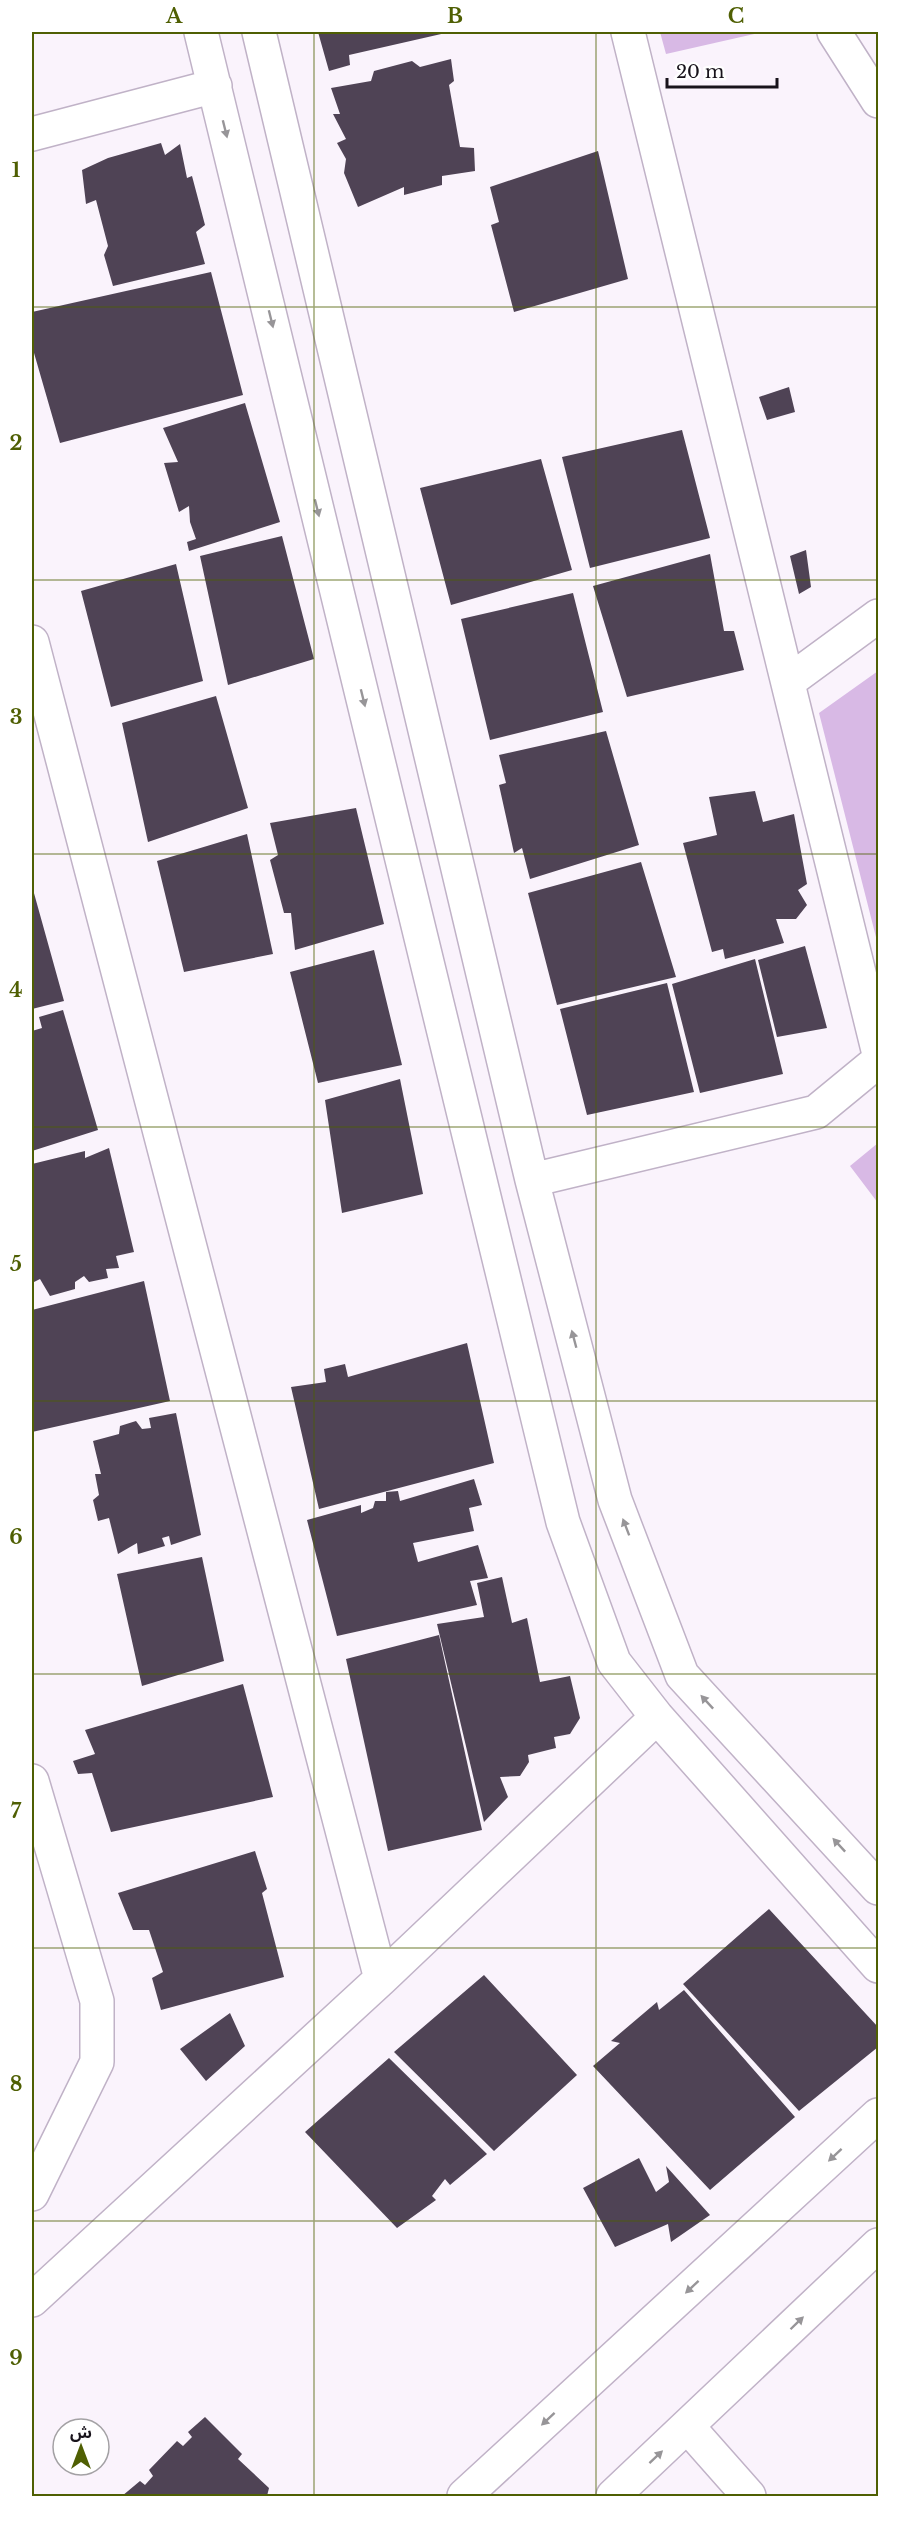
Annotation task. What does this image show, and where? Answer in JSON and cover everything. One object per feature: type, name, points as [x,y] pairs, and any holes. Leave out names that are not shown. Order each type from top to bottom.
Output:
[{"type":"street","points":[[201,32],[563,1522],[614,1662],[657,1717],[879,1966]]},
{"type":"street","points":[[259,32],[532,1180],[615,1500],[682,1675],[879,1888]]},
{"type":"street","points":[[628,32],[879,1050]]},
{"type":"street","points":[[834,32],[879,101]]},
{"type":"street","points":[[32,134],[215,86]]},
{"type":"street","points":[[788,682],[879,616]]},
{"type":"street","points":[[32,642],[381,1979]]},
{"type":"street","points":[[532,1180],[816,1112],[879,1061]]},
{"type":"street","points":[[32,2300],[381,1979],[657,1717]]},
{"type":"street","points":[[32,1781],[98,2001],[98,2062],[32,2194]]},
{"type":"street","points":[[464,2496],[879,2115]]},
{"type":"street","points":[[613,2496],[879,2245]]},
{"type":"street","points":[[688,2427],[749,2496]]},
{"type":"shaded area","points":[[660,32],[763,32],[666,54]]},
{"type":"shaded area","points":[[878,671],[878,945],[819,713]]},
{"type":"shaded area","points":[[878,1143],[878,1203],[850,1166]]},
{"type":"building","points":[[318,32],[450,32],[349,55],[350,65],[329,71]]},
{"type":"building","points":[[451,59],[454,81],[449,85],[460,147],[474,148],[475,171],[442,176],[442,185],[404,195],[404,187],[358,207],[344,173],[346,159],[337,143],[346,139],[333,114],[340,114],[331,88],[371,81],[374,71],[412,61],[420,67]]},
{"type":"building","points":[[161,143],[165,155],[180,144],[187,178],[192,176],[205,225],[196,232],[205,264],[113,286],[104,255],[108,246],[96,200],[86,204],[82,170],[108,158]]},
{"type":"building","points":[[598,151],[628,279],[514,312],[491,225],[499,222],[490,187]]},
{"type":"building","points":[[211,272],[243,395],[60,443],[32,346],[32,312]]},
{"type":"building","points":[[789,387],[795,412],[767,420],[759,397]]},
{"type":"building","points":[[245,403],[280,522],[189,551],[187,542],[196,539],[190,522],[189,506],[179,512],[164,463],[178,462],[163,428]]},
{"type":"building","points":[[682,430],[710,538],[590,568],[562,457]]},
{"type":"building","points":[[541,459],[572,570],[451,605],[420,488]]},
{"type":"building","points":[[282,536],[314,659],[228,685],[200,556]]},
{"type":"building","points":[[806,550],[811,587],[799,594],[790,556]]},
{"type":"building","points":[[710,554],[724,631],[734,631],[744,670],[627,697],[593,586]]},
{"type":"building","points":[[176,564],[203,681],[111,707],[81,591]]},
{"type":"building","points":[[573,593],[603,712],[490,740],[461,619]]},
{"type":"building","points":[[216,696],[248,808],[148,842],[122,723]]},
{"type":"building","points":[[606,731],[639,845],[530,879],[522,848],[514,853],[499,785],[506,783],[499,755]]},
{"type":"building","points":[[755,791],[763,822],[794,814],[807,884],[798,890],[807,905],[796,919],[776,919],[784,943],[725,959],[723,949],[712,952],[683,843],[717,835],[709,797]]},
{"type":"building","points":[[356,808],[384,924],[295,950],[291,913],[284,913],[270,860],[278,855],[270,823]]},
{"type":"building","points":[[247,834],[273,954],[184,972],[157,861]]},
{"type":"building","points":[[641,862],[676,977],[557,1005],[528,893]]},
{"type":"building","points":[[32,886],[64,1001],[32,1009]]},
{"type":"building","points":[[805,946],[827,1028],[777,1037],[758,960]]},
{"type":"building","points":[[374,950],[402,1065],[318,1083],[290,972]]},
{"type":"building","points":[[755,959],[783,1074],[700,1093],[672,984]]},
{"type":"building","points":[[667,983],[694,1092],[587,1115],[560,1009]]},
{"type":"building","points":[[63,1010],[98,1130],[32,1151],[32,1031],[42,1028],[39,1017]]},
{"type":"building","points":[[400,1079],[423,1194],[342,1213],[325,1100]]},
{"type":"building","points":[[109,1148],[134,1252],[116,1256],[119,1268],[106,1269],[108,1278],[89,1282],[84,1276],[75,1282],[75,1289],[50,1296],[40,1279],[32,1283],[32,1164],[85,1151],[85,1158]]},
{"type":"building","points":[[144,1281],[170,1401],[32,1432],[32,1310]]},
{"type":"building","points":[[467,1343],[494,1463],[319,1509],[291,1387],[326,1382],[324,1369],[345,1364],[348,1377]]},
{"type":"building","points":[[176,1413],[201,1535],[171,1545],[169,1536],[162,1538],[165,1546],[138,1554],[137,1543],[118,1554],[109,1518],[98,1521],[93,1500],[99,1495],[95,1474],[101,1474],[93,1441],[119,1434],[120,1426],[136,1421],[142,1429],[151,1428],[149,1418]]},
{"type":"building","points":[[474,1479],[482,1505],[469,1508],[474,1531],[413,1543],[418,1562],[478,1545],[488,1578],[470,1581],[477,1605],[337,1636],[307,1520],[361,1505],[361,1513],[373,1508],[375,1501],[386,1501],[386,1492],[398,1491],[400,1501]]},
{"type":"building","points":[[202,1557],[224,1661],[142,1686],[117,1574]]},
{"type":"building","points":[[502,1577],[512,1623],[527,1618],[540,1682],[570,1676],[580,1718],[570,1734],[554,1737],[556,1748],[528,1755],[529,1762],[520,1776],[500,1777],[508,1797],[484,1822],[437,1624],[484,1617],[477,1583]]},
{"type":"building","points":[[439,1635],[482,1830],[388,1851],[346,1659]]},
{"type":"building","points":[[243,1684],[273,1797],[111,1832],[92,1773],[78,1774],[73,1761],[95,1754],[85,1730]]},
{"type":"building","points":[[255,1851],[267,1889],[262,1893],[284,1977],[161,2010],[152,1978],[163,1972],[149,1930],[133,1930],[118,1893]]},
{"type":"building","points":[[769,1909],[878,2027],[878,2047],[799,2111],[683,1984]]},
{"type":"building","points":[[484,1975],[577,2075],[494,2151],[394,2052]]},
{"type":"building","points":[[684,1990],[795,2117],[710,2190],[593,2066],[620,2043],[611,2041],[657,2002],[659,2010]]},
{"type":"building","points":[[230,2013],[245,2046],[206,2081],[180,2049]]},
{"type":"building","points":[[389,2058],[487,2154],[450,2185],[445,2179],[432,2196],[436,2200],[397,2228],[305,2132]]},
{"type":"building","points":[[639,2158],[656,2192],[669,2182],[666,2166],[710,2215],[671,2242],[668,2224],[615,2247],[583,2188]]},
{"type":"building","points":[[205,2417],[242,2454],[238,2459],[269,2488],[267,2496],[122,2496],[140,2481],[145,2485],[153,2476],[149,2470],[177,2441],[183,2446],[192,2437],[188,2432]]}]
